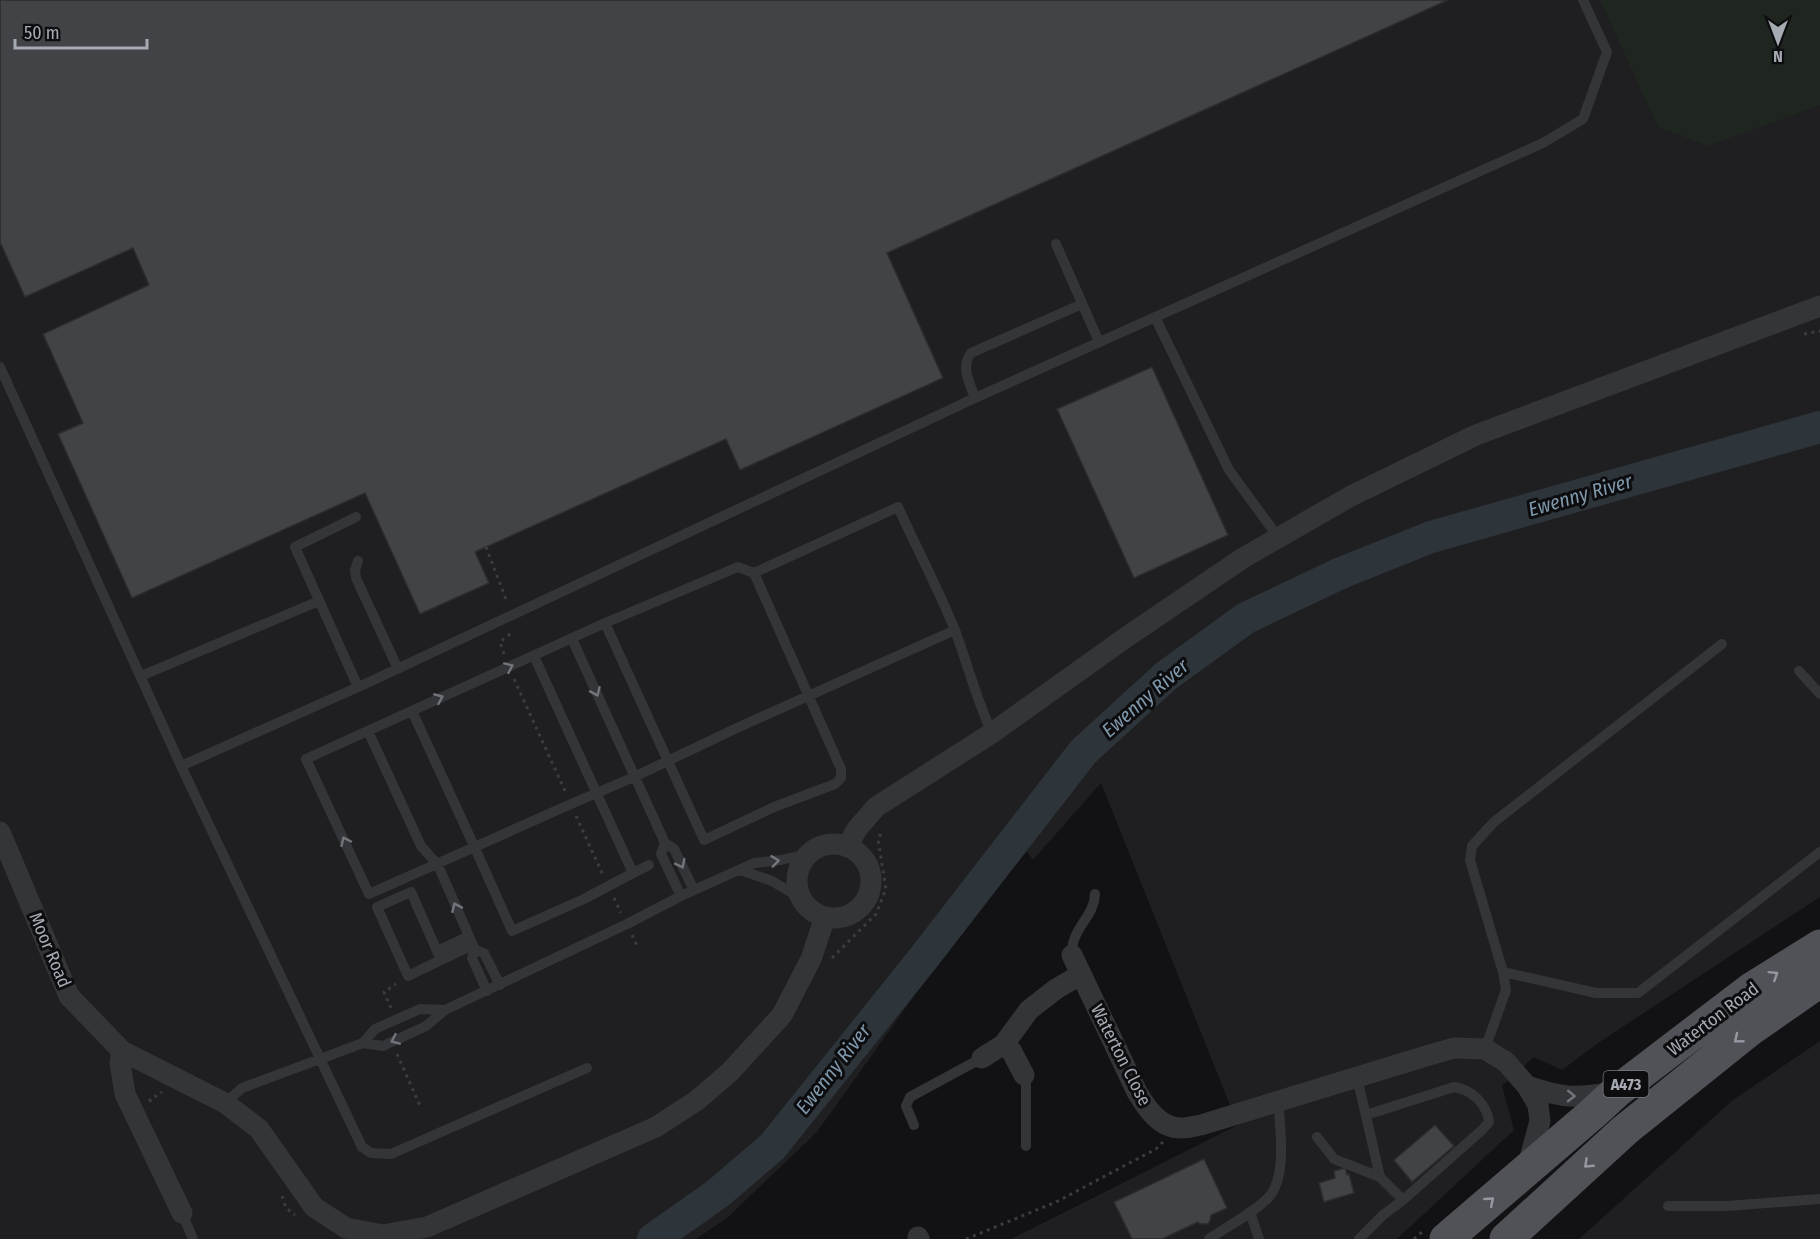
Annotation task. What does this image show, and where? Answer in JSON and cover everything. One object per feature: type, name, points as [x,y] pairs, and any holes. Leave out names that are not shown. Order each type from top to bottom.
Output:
[{"type":"main road","name":"Waterton Road","points":[[1446,1239],[1616,1092],[1751,989],[1820,946]]},
{"type":"main road","name":"Waterton Road","points":[[1506,1239],[1625,1130],[1751,1029],[1820,981]]},
{"type":"street","points":[[847,847],[857,829],[876,807],[992,733],[1243,558],[1351,496],[1476,435],[1820,306]]},
{"type":"street","name":"Moor Road","points":[[0,832],[69,996],[122,1051],[225,1103],[259,1129],[314,1207],[346,1228],[383,1234],[427,1227],[656,1127],[696,1101],[730,1072],[782,1015],[811,959],[825,917]]},
{"type":"street","points":[[834,844],[857,852],[865,860],[870,870],[870,892],[865,903],[847,916],[836,918],[825,917],[808,907],[798,887],[798,874],[802,862],[811,853],[834,844]]},
{"type":"street","name":"Waterton Close","points":[[1072,955],[1137,1092],[1148,1110],[1171,1126]]},
{"type":"street","points":[[982,1058],[1004,1044],[1029,1010],[1056,989],[1080,975]]},
{"type":"street","points":[[1004,1044],[1012,1052],[1023,1075]]},
{"type":"street","points":[[1171,1126],[1181,1128],[1201,1125],[1454,1048],[1485,1048],[1506,1062],[1527,1086],[1538,1105],[1539,1121],[1527,1169]]},
{"type":"street","points":[[122,1051],[120,1063],[126,1094],[182,1213]]},
{"type":"street","points":[[1527,1086],[1552,1095],[1572,1097],[1616,1092]]},
{"type":"lane","points":[[181,766],[398,669],[975,398],[1543,142],[1583,119],[1607,52],[1583,0]]},
{"type":"lane","points":[[1056,244],[1099,342]]},
{"type":"lane","points":[[975,398],[965,365],[971,353],[1082,304]]},
{"type":"lane","points":[[1155,317],[1229,470],[1278,537]]},
{"type":"lane","points":[[0,367],[181,766],[362,1147],[371,1153],[391,1154],[587,1068]]},
{"type":"lane","points":[[955,630],[634,777],[369,894],[306,759],[605,623],[738,567],[754,573],[898,507],[955,630],[983,714],[992,733]]},
{"type":"lane","points":[[356,517],[295,547],[358,687]]},
{"type":"lane","points":[[358,561],[355,570],[356,578],[398,669]]},
{"type":"lane","points":[[605,623],[704,840],[774,807],[836,784],[841,778],[841,770],[754,573]]},
{"type":"lane","points":[[141,676],[319,601]]},
{"type":"lane","points":[[572,639],[665,843],[674,849],[694,890]]},
{"type":"lane","points":[[1485,1048],[1506,990],[1503,972],[1470,860],[1472,846],[1494,822],[1722,644]]},
{"type":"lane","points":[[534,656],[633,873]]},
{"type":"lane","points":[[1799,671],[1820,694]]},
{"type":"lane","points":[[412,711],[512,931],[609,887],[649,865]]},
{"type":"lane","points":[[368,731],[421,846],[438,865],[472,944],[471,958],[487,991]]},
{"type":"lane","points":[[665,843],[661,854],[681,896]]},
{"type":"lane","points":[[1503,972],[1596,993],[1638,993],[1820,852]]},
{"type":"lane","points":[[225,1103],[242,1088],[363,1043],[383,1046],[426,1026],[445,1010],[754,863],[811,853]]},
{"type":"lane","points":[[740,870],[772,881],[802,899]]},
{"type":"lane","points":[[439,956],[411,892],[376,907],[408,976],[439,956],[472,944]]},
{"type":"lane","points":[[1072,955],[1074,941],[1094,906],[1095,894]]},
{"type":"lane","points":[[472,944],[484,952],[500,985]]},
{"type":"lane","points":[[363,1043],[375,1029],[420,1009],[445,1010]]},
{"type":"lane","points":[[914,1125],[906,1106],[910,1097],[982,1058]]},
{"type":"lane","points":[[1023,1075],[1026,1085],[1026,1146]]},
{"type":"lane","points":[[1357,1077],[1380,1177]]},
{"type":"lane","points":[[1359,1239],[1489,1122],[1488,1112],[1470,1092],[1454,1087],[1366,1115]]},
{"type":"lane","points":[[1209,1239],[1268,1198],[1275,1186],[1281,1164],[1278,1100]]},
{"type":"lane","points":[[1317,1137],[1334,1159],[1380,1177],[1404,1200]]},
{"type":"lane","points":[[1668,1206],[1726,1206],[1820,1199]]},
{"type":"lane","points":[[1250,1212],[1259,1239]]},
{"type":"lane","points":[[182,1213],[193,1239]]},
{"type":"path","points":[[1799,335],[1820,331]]},
{"type":"path","points":[[486,547],[512,616],[520,626],[500,642],[509,667],[638,948]]},
{"type":"path","points":[[831,960],[876,914],[886,889],[878,839],[883,830]]},
{"type":"path","points":[[140,1125],[156,1116],[150,1100],[162,1092]]},
{"type":"path","points":[[966,1239],[1056,1202],[1131,1163],[1156,1149],[1163,1142],[1171,1126]]},
{"type":"path","points":[[279,1191],[286,1208],[295,1215]]},
{"type":"shaded area","points":[[0,0],[1820,0],[1820,897],[1601,1041],[1562,1070],[1534,1057],[1502,1086],[1514,1130],[1397,1239],[1011,1239],[1238,1125],[1101,783],[1033,860],[1022,845],[817,1132],[727,1218],[696,1239],[0,1239]]},
{"type":"shaded area","points":[[1600,0],[1820,0],[1820,105],[1708,146],[1658,127]]},
{"type":"shaded area","points":[[1820,1041],[1820,1239],[1579,1239],[1733,1100]]},
{"type":"building","points":[[0,0],[1448,0],[887,253],[943,378],[740,470],[726,439],[475,552],[489,583],[420,614],[365,493],[132,598],[58,434],[83,423],[43,334],[149,285],[133,248],[25,297],[0,242]]},
{"type":"building","points":[[1152,367],[1228,535],[1134,578],[1057,409]]},
{"type":"building","points":[[1435,1125],[1454,1146],[1412,1182],[1394,1160]]},
{"type":"building","points":[[1204,1159],[1227,1208],[1211,1215],[1208,1224],[1198,1222],[1162,1239],[1132,1239],[1114,1202]]},
{"type":"building","points":[[1345,1168],[1354,1193],[1324,1202],[1319,1183],[1335,1178],[1334,1171]]},
{"type":"waterway","name":"Ewenny River","points":[[653,1239],[717,1194],[772,1147],[922,960],[1083,752],[1166,676],[1246,618],[1341,573],[1431,537],[1820,427]]}]
